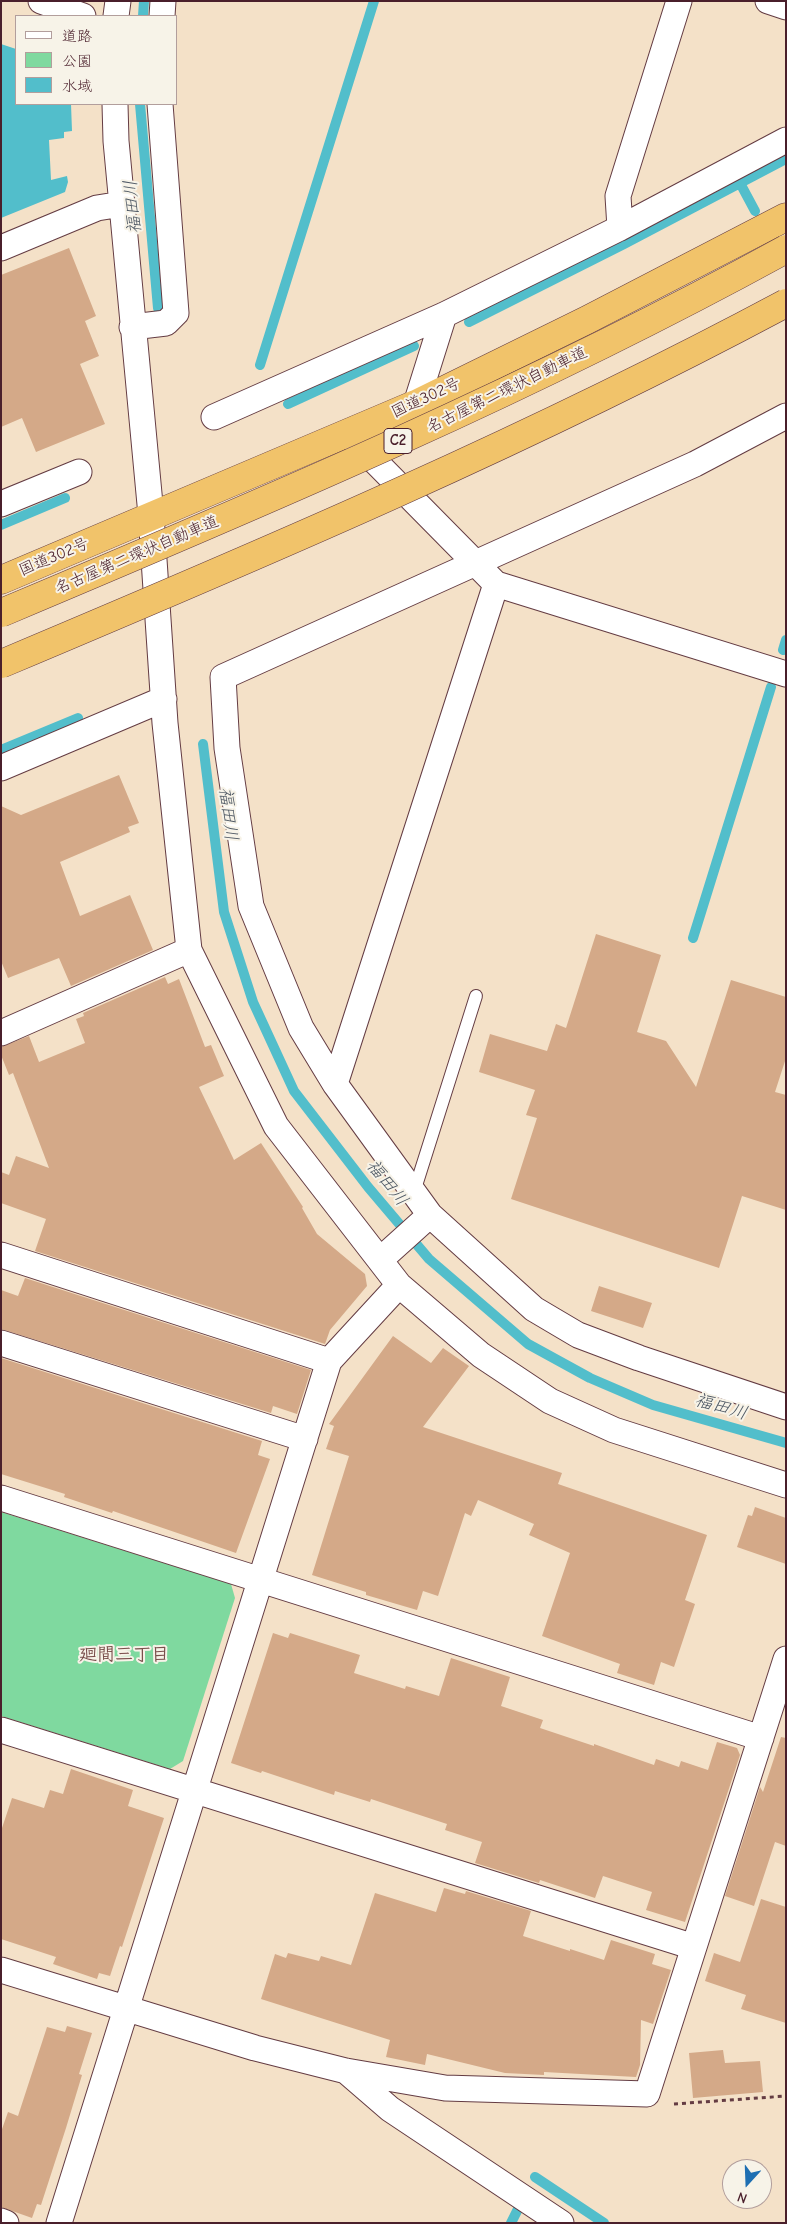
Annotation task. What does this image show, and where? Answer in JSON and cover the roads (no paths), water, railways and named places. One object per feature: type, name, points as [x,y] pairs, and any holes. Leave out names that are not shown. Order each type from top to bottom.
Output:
[{"type":"highway","name":"国道302号","points":[[1,580],[416,404],[587,320],[786,217]]},
{"type":"highway","name":"名古屋第二環状自動車道","points":[[1,613],[237,513],[410,436],[584,352],[786,249]]},
{"type":"highway","points":[[1,664],[244,562],[420,483],[594,400],[786,303]]},
{"type":"street","points":[[41,1],[80,15]]},
{"type":"street","points":[[116,15],[118,1]]},
{"type":"street","points":[[162,15],[163,1]]},
{"type":"street","points":[[620,228],[618,196],[679,1]]},
{"type":"street","points":[[768,1],[786,7]]},
{"type":"street","points":[[115,105],[116,141],[132,327],[151,515],[164,699],[189,950],[276,1126],[385,1256],[399,1285],[481,1355],[550,1401],[614,1430],[786,1485]]},
{"type":"street","points":[[132,327],[166,323],[176,312],[160,105]]},
{"type":"street","points":[[214,417],[444,315],[620,228],[786,140]]},
{"type":"street","points":[[1,248],[97,208],[122,204]]},
{"type":"street","points":[[416,404],[444,315]]},
{"type":"street","points":[[786,416],[695,464],[223,677],[227,748],[251,906],[301,1028],[334,1084],[413,1193],[424,1220],[534,1309],[578,1335],[639,1358],[786,1407]]},
{"type":"street","points":[[347,432],[496,584],[786,674]]},
{"type":"street","points":[[1,504],[79,472]]},
{"type":"street","points":[[334,1084],[496,584]]},
{"type":"street","points":[[1,768],[164,699]]},
{"type":"street","points":[[1,1033],[189,950]]},
{"type":"street","points":[[385,1256],[424,1220]]},
{"type":"street","points":[[1,1256],[329,1361]]},
{"type":"street","points":[[59,2223],[329,1361],[399,1285]]},
{"type":"street","points":[[1,1343],[305,1439]]},
{"type":"street","points":[[1,1498],[761,1738]]},
{"type":"street","points":[[1,1970],[255,2048],[346,2071],[445,2088],[647,2094],[761,1738],[780,1696],[786,1659]]},
{"type":"street","points":[[1,1730],[694,1947]]},
{"type":"street","points":[[346,2071],[390,2109],[561,2223]]},
{"type":"street","points":[[1,2222],[6,2223]]},
{"type":"lane","points":[[413,1193],[476,996]]},
{"type":"water","points":[[1,44],[15,49],[15,105],[71,105],[72,131],[64,132],[64,138],[49,140],[51,180],[67,176],[68,182],[65,192],[1,218]]},
{"type":"waterway","name":"福田川","points":[[143,15],[144,1]]},
{"type":"waterway","points":[[260,365],[374,1]]},
{"type":"waterway","name":"福田川","points":[[140,105],[158,308]]},
{"type":"waterway","points":[[469,322],[624,244],[786,159]]},
{"type":"waterway","points":[[740,183],[755,211]]},
{"type":"waterway","points":[[288,404],[414,346]]},
{"type":"waterway","points":[[1,525],[65,498]]},
{"type":"waterway","points":[[783,650],[786,640]]},
{"type":"waterway","points":[[693,938],[771,687]]},
{"type":"waterway","points":[[1,750],[78,718]]},
{"type":"waterway","name":"福田川","points":[[203,744],[224,912],[253,1002],[294,1091],[368,1187],[429,1259],[528,1344],[590,1378],[653,1405],[786,1443]]},
{"type":"waterway","points":[[535,2177],[604,2223]]},
{"type":"waterway","points":[[511,2223],[518,2209]]},
{"type":"district","name":"廻間三丁目","points":[[124,1655]]}]
